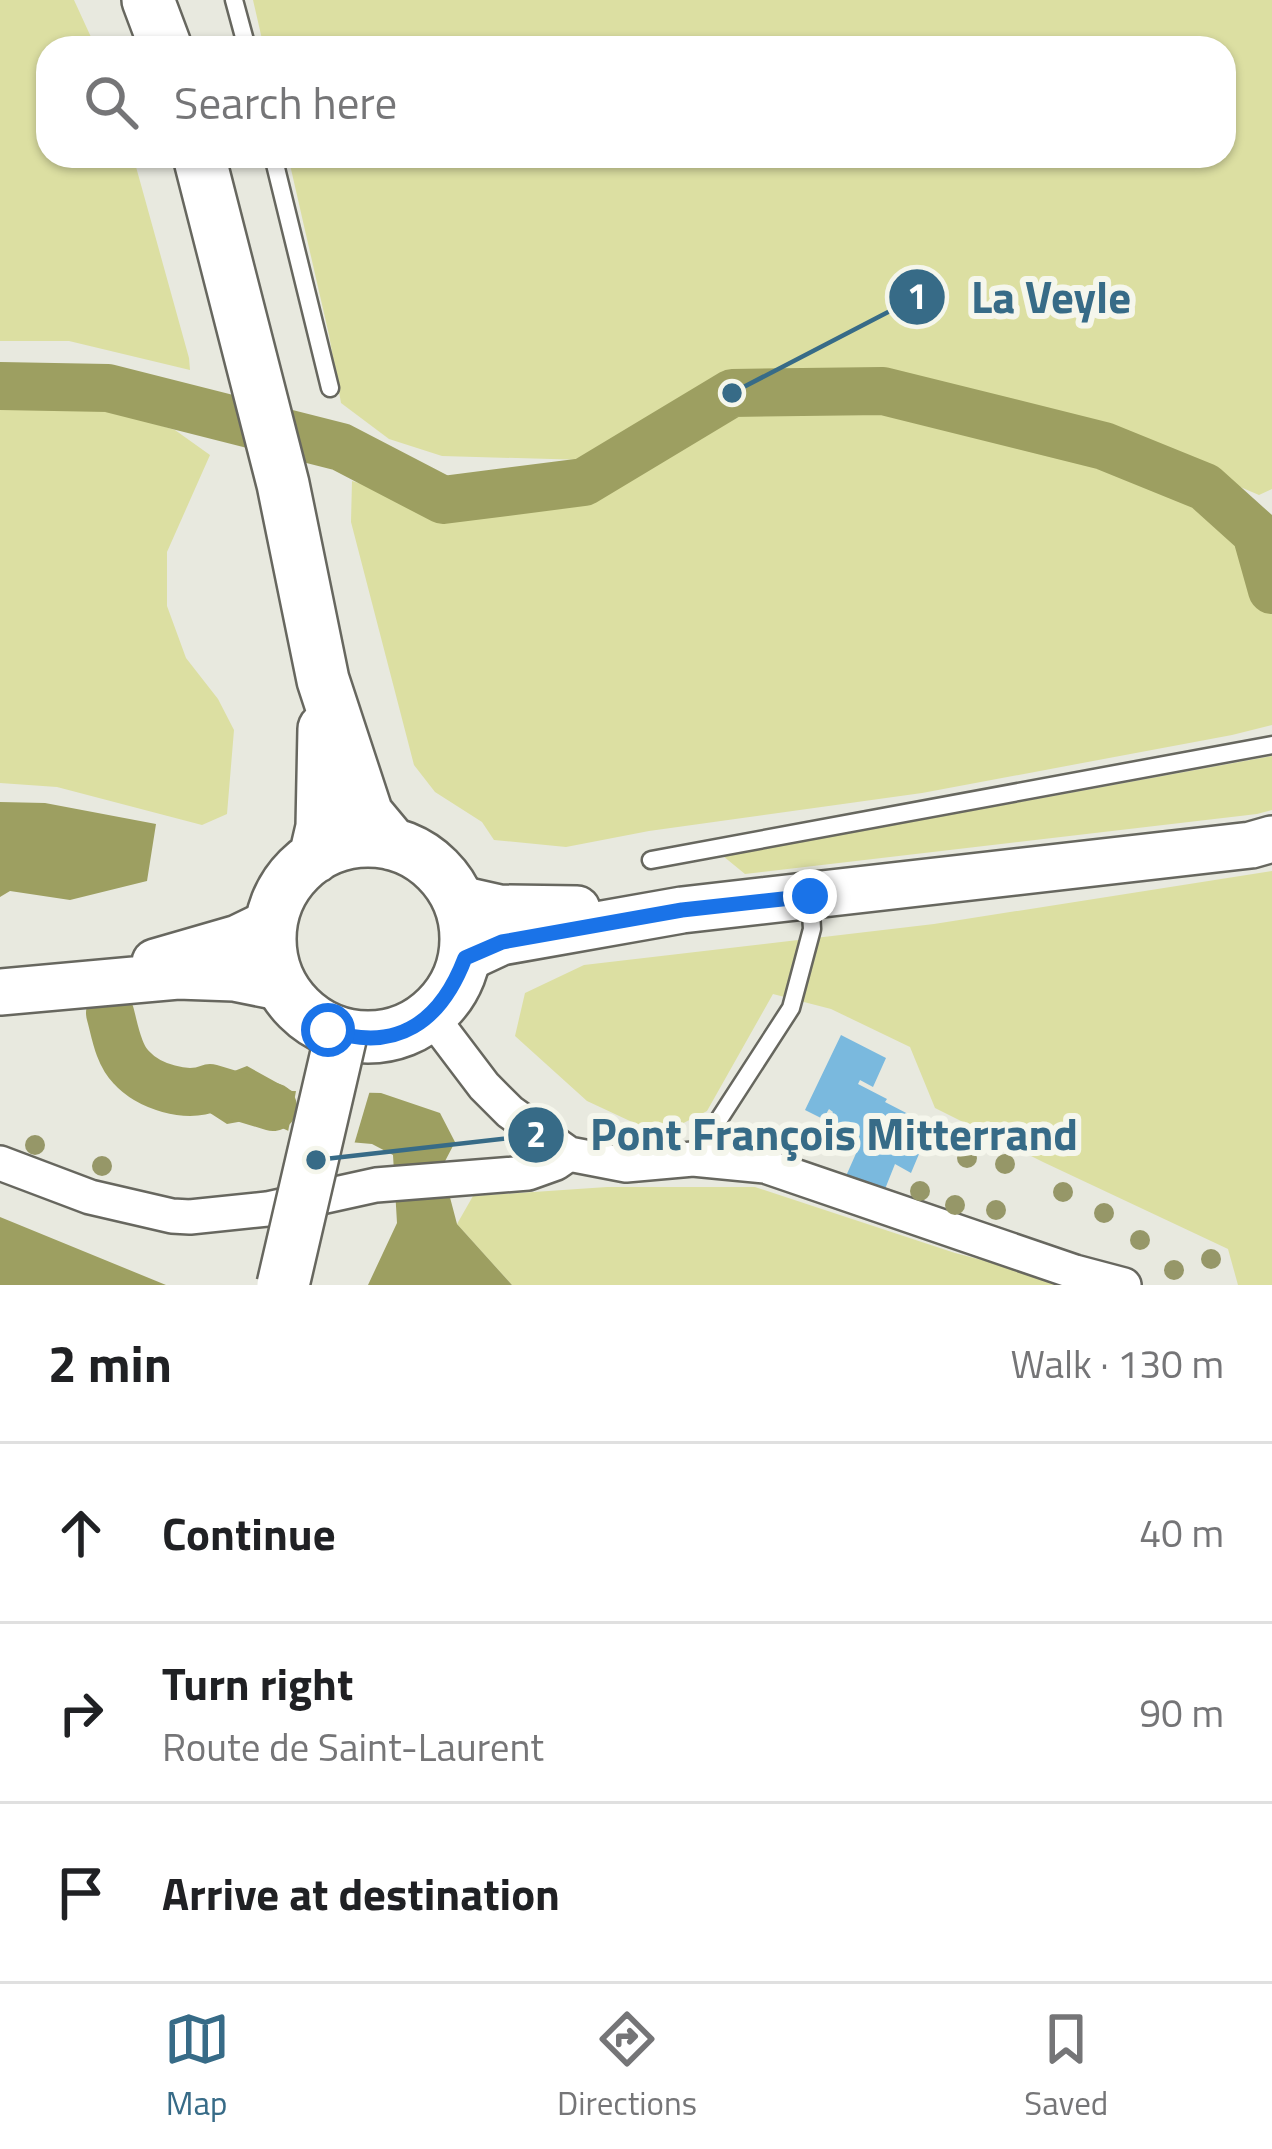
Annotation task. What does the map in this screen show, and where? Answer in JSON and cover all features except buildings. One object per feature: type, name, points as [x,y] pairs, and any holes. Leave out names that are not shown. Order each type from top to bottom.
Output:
[{"type":"main road","points":[[148,0],[162,36]]},
{"type":"main road","points":[[202,168],[283,484],[323,680],[367,814],[392,844]]},
{"type":"main road","points":[[315,857],[322,827],[323,680]]},
{"type":"main road","points":[[465,958],[502,942],[682,910],[1272,839]]},
{"type":"main road","points":[[348,842],[392,844],[424,858],[459,899],[466,925],[465,958],[453,990],[431,1016],[406,1031],[378,1038],[341,1035],[315,1023],[293,1004],[275,954],[280,894],[315,857],[348,842]]},
{"type":"main road","points":[[459,899],[499,908],[682,910]]},
{"type":"main road","points":[[65,986],[238,938],[275,954]]},
{"type":"main road","points":[[0,992],[178,976],[234,978],[275,954]]},
{"type":"main road","points":[[284,1285],[341,1035]]},
{"type":"street","points":[[431,1016],[484,1086],[510,1112],[568,1154],[626,1165],[693,1159],[766,1166],[1075,1273],[1124,1285]]},
{"type":"street","points":[[0,1162],[90,1197],[190,1217],[267,1209],[376,1185],[527,1174],[568,1154]]},
{"type":"lane","points":[[234,0],[244,36]]},
{"type":"lane","points":[[276,168],[330,388]]},
{"type":"lane","points":[[650,860],[1272,745]]},
{"type":"lane","points":[[693,1159],[791,1008],[812,929],[810,896]]},
{"type":"shaded area","points":[[0,0],[74,0],[90,36],[36,36],[36,168],[136,168],[190,370],[69,341],[0,341]]},
{"type":"shaded area","points":[[253,0],[1272,0],[1272,489],[1259,495],[1079,418],[885,376],[724,377],[586,460],[442,456],[389,439],[341,403],[291,168],[1236,168],[1236,36],[261,36]]},
{"type":"shaded area","points":[[0,402],[103,408],[175,430],[210,455],[167,552],[167,606],[186,658],[218,699],[234,730],[227,814],[202,825],[57,787],[0,783]]},
{"type":"shaded area","points":[[880,407],[987,427],[1193,504],[1236,542],[1272,533],[1272,725],[922,793],[566,847],[494,840],[482,822],[435,792],[414,765],[351,522],[352,481],[443,509],[587,493],[735,411]]},
{"type":"shaded area","points":[[1272,756],[1272,810],[1257,814],[745,874],[723,856]]},
{"type":"shaded area","points":[[0,802],[45,803],[156,824],[147,881],[70,900],[10,891],[0,897]]},
{"type":"shaded area","points":[[1272,871],[1272,1285],[1238,1285],[1228,1249],[935,1108],[910,1047],[831,1009],[773,994],[707,1111],[660,1135],[587,1101],[515,1036],[525,993],[584,965],[934,924]]},
{"type":"shaded area","points":[[247,1066],[292,1091],[381,1093],[440,1113],[455,1142],[442,1167],[457,1224],[512,1285],[368,1285],[397,1223],[393,1155],[372,1144],[304,1138],[260,1118],[227,1124],[210,1113],[214,1079]]},
{"type":"shaded area","points":[[607,1187],[755,1187],[955,1253],[1077,1285],[512,1285],[457,1224],[473,1196]]},
{"type":"shaded area","points":[[0,1217],[166,1285],[0,1285]]},
{"type":"pier","points":[[297,1086],[371,1087],[353,1148],[303,1144],[287,1137]]},
{"type":"waterway","points":[[0,386],[108,388],[341,447],[443,500],[584,482],[732,393],[883,391],[1104,446],[1205,487],[1256,533],[1272,590]]},
{"type":"waterway","points":[[110,1013],[123,1056],[148,1080],[180,1091],[210,1088],[273,1107]]},
{"type":"place","name":"La Veyle","points":[[732,393]]},
{"type":"place","name":"Pont François Mitterrand","points":[[316,1160]]},
{"type":"route","points":[[328,1030],[378,1038],[406,1031],[431,1016],[453,990],[465,958],[502,942],[682,910],[810,896]]}]
